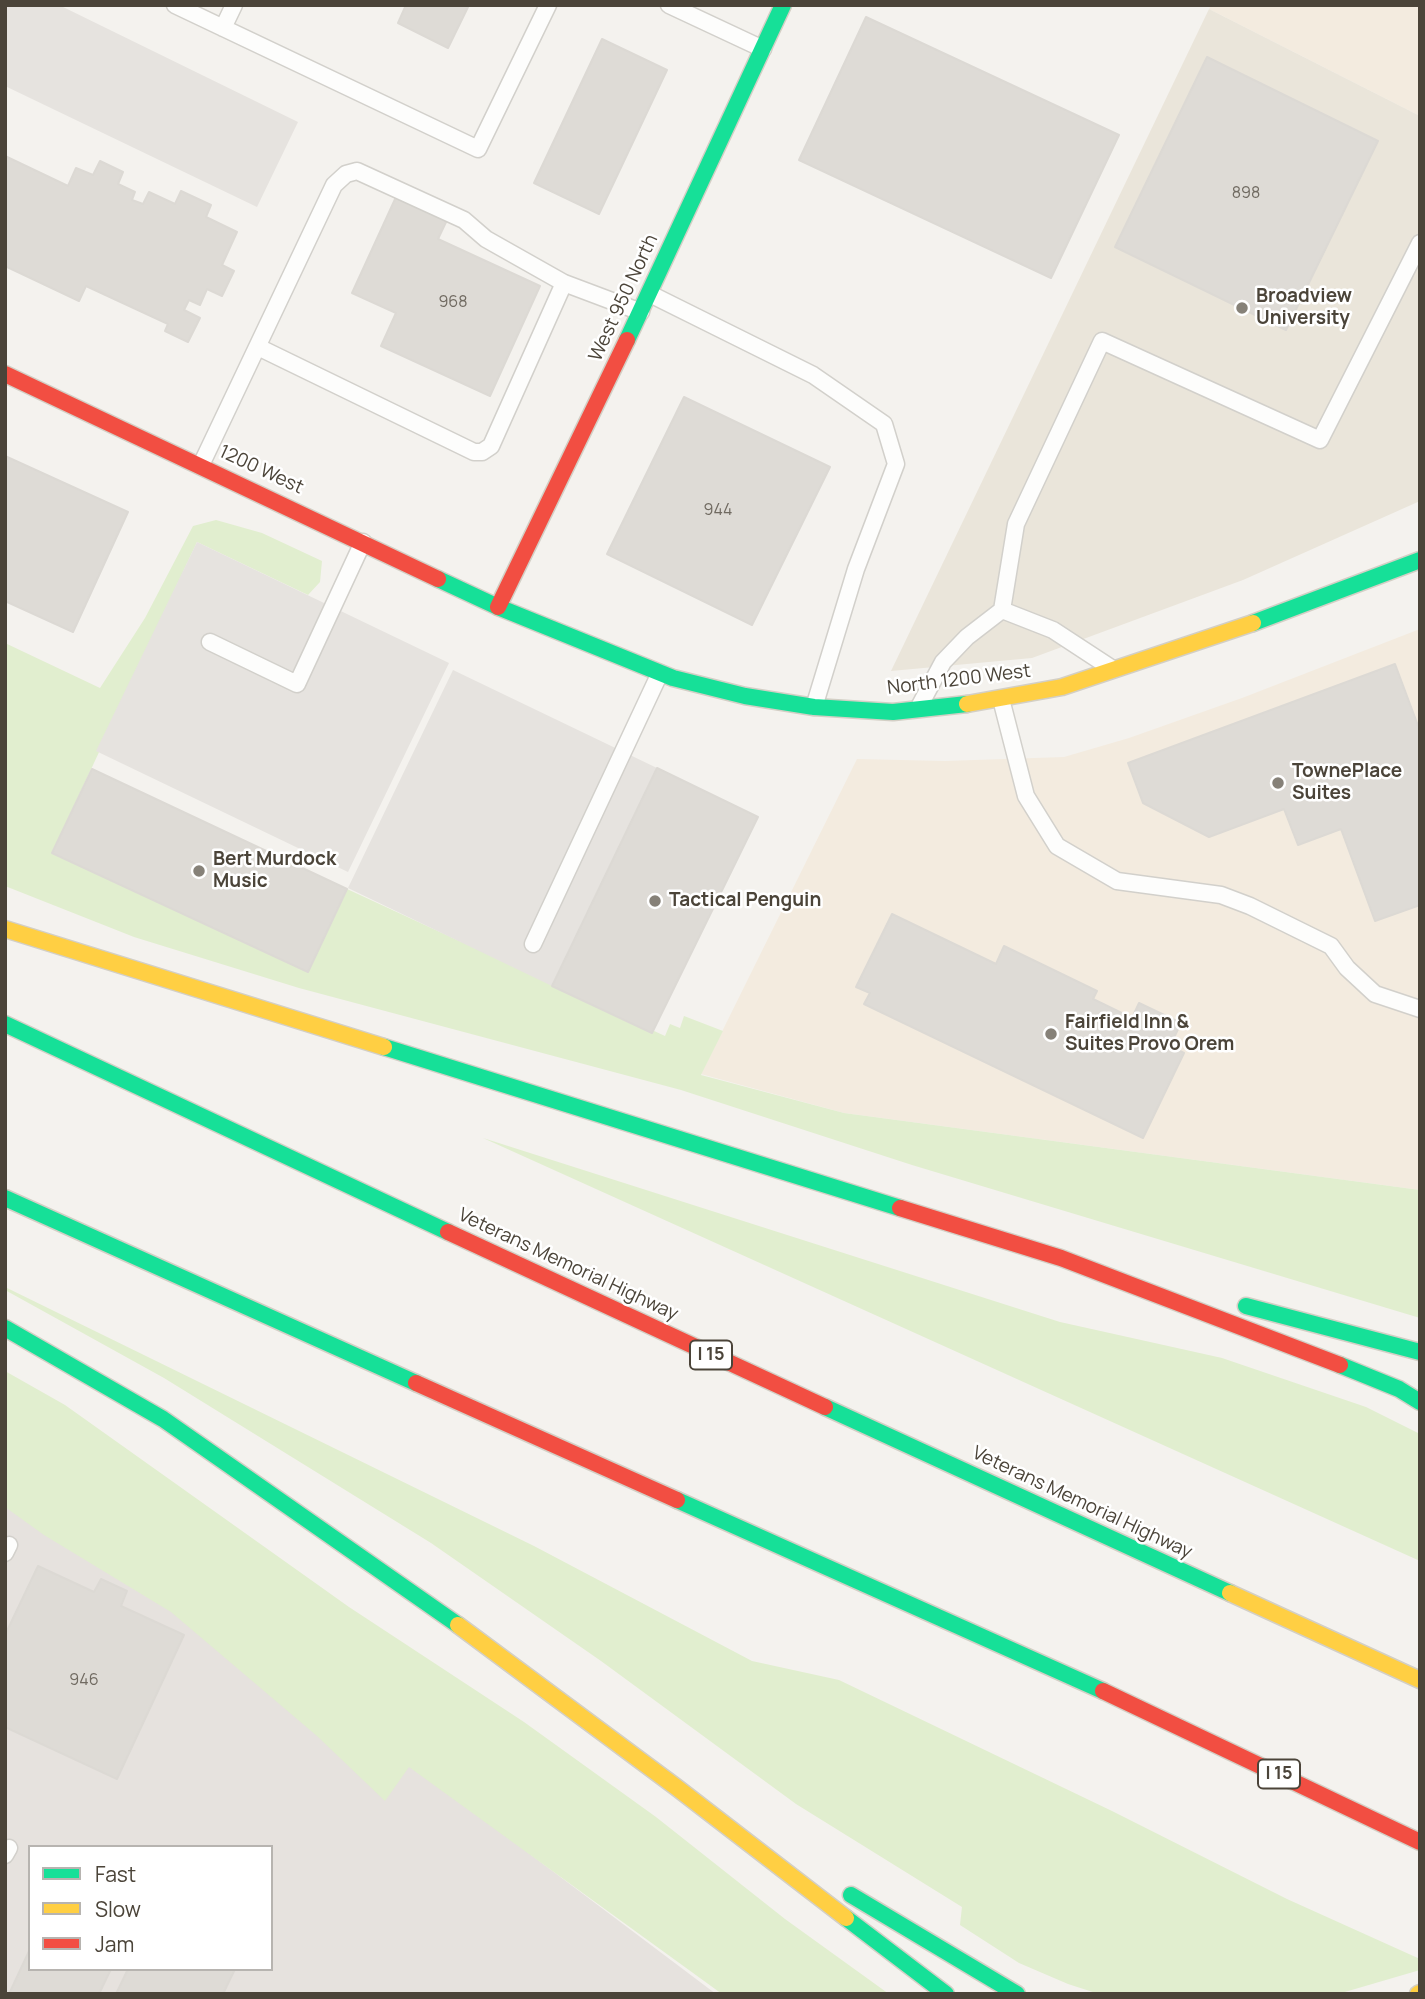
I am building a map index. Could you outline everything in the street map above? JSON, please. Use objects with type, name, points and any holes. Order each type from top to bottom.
[{"type":"main road","name":"West 950 North","points":[[498,607],[650,294],[783,5]]},
{"type":"main road","name":"1200 West","points":[[5,374],[498,607]]},
{"type":"main road","name":"North 1200 West","points":[[498,607],[673,678],[745,696],[814,707],[893,712],[1001,699],[1062,687],[1248,625],[1420,560]]},
{"type":"main road","points":[[5,929],[1061,1258],[1207,1296]]},
{"type":"main road","name":"Veterans Memorial Highway","points":[[5,1024],[661,1332],[1420,1680]]},
{"type":"main road","name":"I 15","points":[[5,1198],[1138,1707],[1420,1842]]},
{"type":"main road","points":[[1061,1258],[1355,1371],[1420,1402]]},
{"type":"main road","points":[[1234,1303],[1420,1352]]},
{"type":"main road","points":[[5,1328],[163,1419],[446,1616],[696,1802],[946,1994]]},
{"type":"main road","points":[[696,1802],[815,1873]]},
{"type":"main road","points":[[839,1887],[1017,1994]]},
{"type":"lane","points":[[175,5],[478,149],[548,5]]},
{"type":"lane","points":[[223,28],[234,5]]},
{"type":"lane","points":[[668,5],[763,49]]},
{"type":"lane","points":[[201,465],[334,185],[346,174],[357,171],[464,220],[486,239],[564,283],[641,312]]},
{"type":"lane","points":[[918,710],[943,662],[967,637],[1002,610],[1016,524],[1102,341],[1320,440],[1420,243]]},
{"type":"lane","points":[[258,347],[474,452],[482,453],[491,446],[564,283]]},
{"type":"lane","points":[[650,294],[813,375],[884,424],[896,464],[856,569],[814,707]]},
{"type":"lane","points":[[210,642],[297,684],[363,542]]},
{"type":"lane","points":[[1002,610],[1053,630],[1113,670]]},
{"type":"lane","points":[[533,944],[660,673]]},
{"type":"lane","points":[[1001,699],[1026,796],[1057,846],[1117,881],[1221,895],[1250,906],[1331,946],[1347,968],[1375,994],[1420,1009]]},
{"type":"shaded area","points":[[8,5],[59,5],[298,122],[257,207],[5,86],[5,11]]},
{"type":"shaded area","points":[[1211,5],[1420,5],[1420,116],[1209,9]]},
{"type":"shaded area","name":"Broadview University","points":[[1209,9],[1420,116],[1420,501],[1243,580],[1032,658],[891,671]]},
{"type":"shaded area","points":[[197,542],[449,663],[348,872],[96,751]]},
{"type":"shaded area","points":[[1420,629],[1420,1190],[844,1113],[701,1074],[857,759],[945,761],[1064,757],[1129,738],[1242,698]]},
{"type":"shaded area","points":[[453,670],[657,768],[552,986],[348,888]]},
{"type":"shaded area","points":[[5,1459],[716,1994],[5,1994]]},
{"type":"green space","points":[[216,520],[262,533],[322,561],[320,582],[308,595],[197,542],[52,853],[308,972],[347,889],[665,1036],[670,1024],[680,1028],[684,1016],[723,1031],[701,1075],[844,1113],[1420,1190],[1420,1318],[912,1165],[681,1090],[299,988],[134,937],[5,886],[5,643],[100,688],[145,618],[193,526]]},
{"type":"green space","points":[[483,1138],[1060,1322],[1222,1358],[1366,1407],[1420,1434],[1420,1561]]},
{"type":"green space","points":[[5,1287],[534,1546],[752,1661],[839,1680],[1112,1811],[1287,1899],[1420,1959],[1420,1970],[1338,1994],[1099,1994],[1019,1963],[960,1925],[962,1907],[796,1804],[601,1661],[431,1543],[164,1378],[5,1290]]},
{"type":"green space","points":[[5,1371],[65,1405],[349,1607],[524,1722],[656,1817],[785,1919],[889,1994],[722,1994],[409,1767],[385,1801],[317,1736],[171,1612],[44,1535],[5,1507]]},
{"type":"building","points":[[406,5],[469,5],[448,48],[398,23]]},
{"type":"building","points":[[866,17],[1119,135],[1051,278],[799,160]]},
{"type":"building","points":[[602,39],[667,70],[599,214],[534,183]]},
{"type":"building","points":[[1207,57],[1378,141],[1286,330],[1115,247]]},
{"type":"building","points":[[5,156],[68,186],[76,168],[93,175],[100,161],[123,172],[118,184],[135,192],[132,200],[143,204],[149,192],[175,204],[181,191],[211,205],[206,217],[237,232],[222,265],[234,271],[222,296],[207,289],[200,305],[189,300],[184,310],[200,318],[188,342],[165,331],[168,324],[86,286],[79,301],[5,266]]},
{"type":"building","points":[[396,197],[447,220],[438,239],[540,286],[490,396],[381,346],[396,313],[352,293]]},
{"type":"building","points":[[684,397],[830,467],[752,625],[607,554]]},
{"type":"building","points":[[5,456],[128,512],[73,632],[5,601]]},
{"type":"building","name":"TownePlace Suites","points":[[1395,664],[1420,731],[1420,905],[1375,921],[1341,829],[1298,845],[1284,809],[1209,837],[1143,803],[1128,763]]},
{"type":"building","name":"Tactical Penguin","points":[[657,768],[758,817],[652,1033],[552,986]]},
{"type":"building","name":"Bert Murdock Music","points":[[92,769],[347,889],[308,972],[52,853]]},
{"type":"building","name":"Fairfield Inn & Suites Provo Orem","points":[[892,914],[996,964],[1004,946],[1097,991],[1093,999],[1132,1018],[1139,1003],[1181,1023],[1170,1046],[1184,1053],[1143,1138],[864,1004],[870,993],[856,987]]},
{"type":"building","points":[[38,1566],[94,1592],[101,1579],[127,1591],[121,1606],[184,1635],[117,1779],[5,1727],[5,1635]]},
{"type":"building","points":[[28,1953],[28,1971],[110,1971],[99,1994],[9,1994]]},
{"type":"building","points":[[127,1971],[234,1971],[223,1994],[116,1994]]},
{"type":"traffic: fast","points":[[627,340],[783,5]]},
{"type":"traffic: fast","points":[[1253,623],[1420,560]]},
{"type":"traffic: fast","points":[[438,579],[498,607],[673,678],[745,696],[814,707],[893,712],[967,704]]},
{"type":"traffic: fast","points":[[5,1024],[448,1232]]},
{"type":"traffic: fast","points":[[384,1047],[900,1208]]},
{"type":"traffic: fast","points":[[5,1198],[416,1383]]},
{"type":"traffic: fast","points":[[1246,1306],[1420,1352]]},
{"type":"traffic: fast","points":[[5,1328],[163,1419],[458,1625]]},
{"type":"traffic: fast","points":[[1340,1365],[1399,1389],[1420,1402]]},
{"type":"traffic: fast","points":[[825,1407],[1230,1593]]},
{"type":"traffic: fast","points":[[677,1500],[1103,1691]]},
{"type":"traffic: fast","points":[[851,1895],[1017,1994]]},
{"type":"traffic: fast","points":[[846,1918],[946,1994]]},
{"type":"traffic: slow","points":[[967,704],[1062,687],[1253,623]]},
{"type":"traffic: slow","points":[[5,929],[384,1047]]},
{"type":"traffic: slow","points":[[1230,1593],[1420,1680]]},
{"type":"traffic: slow","points":[[458,1625],[846,1918]]},
{"type":"traffic: jam","points":[[498,607],[627,340]]},
{"type":"traffic: jam","points":[[5,374],[438,579]]},
{"type":"traffic: jam","points":[[900,1208],[1061,1258],[1340,1365]]},
{"type":"traffic: jam","points":[[448,1232],[825,1407]]},
{"type":"traffic: jam","points":[[416,1383],[677,1500]]},
{"type":"traffic: jam","points":[[1103,1691],[1420,1842]]},
{"type":"place","name":"Broadview University","points":[[1242,308]]},
{"type":"place","name":"TownePlace Suites","points":[[1278,783]]},
{"type":"place","name":"Bert Murdock Music","points":[[199,871]]},
{"type":"place","name":"Tactical Penguin","points":[[655,901]]},
{"type":"place","name":"Fairfield Inn & Suites Provo Orem","points":[[1051,1034]]}]
